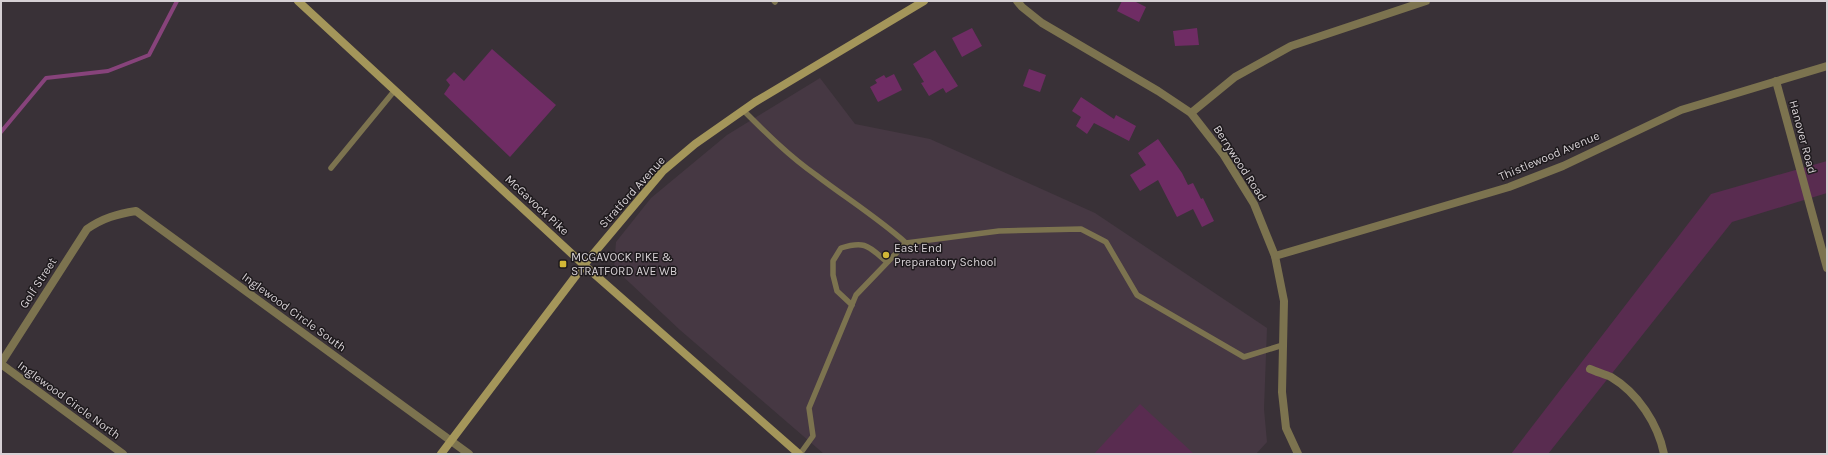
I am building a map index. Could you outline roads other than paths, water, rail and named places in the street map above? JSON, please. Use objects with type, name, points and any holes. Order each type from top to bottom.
[{"type":"street","name":"McGavock Pike","points":[[298,1],[584,265],[799,454]]},
{"type":"street","name":"Stratford Avenue","points":[[441,454],[584,265],[663,171],[695,144],[743,110],[924,1]]},
{"type":"street","name":"Berrywood Road","points":[[1017,1],[1022,8],[1042,24],[1158,91],[1191,113],[1223,154],[1254,204],[1275,256],[1284,301],[1282,392],[1286,428],[1298,454]]},
{"type":"street","points":[[1191,113],[1235,77],[1291,46],[1426,1]]},
{"type":"street","name":"Thistlewood Avenue","points":[[1275,256],[1509,187],[1563,166],[1681,110],[1827,66]]},
{"type":"street","name":"Hanover Road","points":[[1776,81],[1827,268]]},
{"type":"street","name":"Inglewood Circle South","points":[[100,220],[117,214],[136,211],[469,454]]},
{"type":"street","name":"Golf Street","points":[[1,364],[87,229],[100,220]]},
{"type":"street","name":"Inglewood Circle North","points":[[1,364],[123,454]]},
{"type":"street","points":[[1590,369],[1610,377],[1630,392],[1651,419],[1664,454]]},
{"type":"lane","points":[[331,168],[395,90]]},
{"type":"lane","points":[[743,110],[774,141],[815,175],[882,222],[906,243]]},
{"type":"lane","points":[[799,454],[813,436],[809,408],[856,295],[906,243],[1000,231],[1081,229],[1106,242],[1137,295],[1244,357],[1283,345]]},
{"type":"lane","points":[[852,305],[837,291],[833,275],[833,261],[841,248],[855,244],[868,246],[887,262]]},
{"type":"waterway","points":[[1,132],[46,78],[108,71],[149,55],[177,1]]},
{"type":"place","name":"East End Preparatory School","points":[[886,255]]},
{"type":"place","name":"MCGAVOCK PIKE & STRATFORD AVE WB","points":[[563,264]]}]
